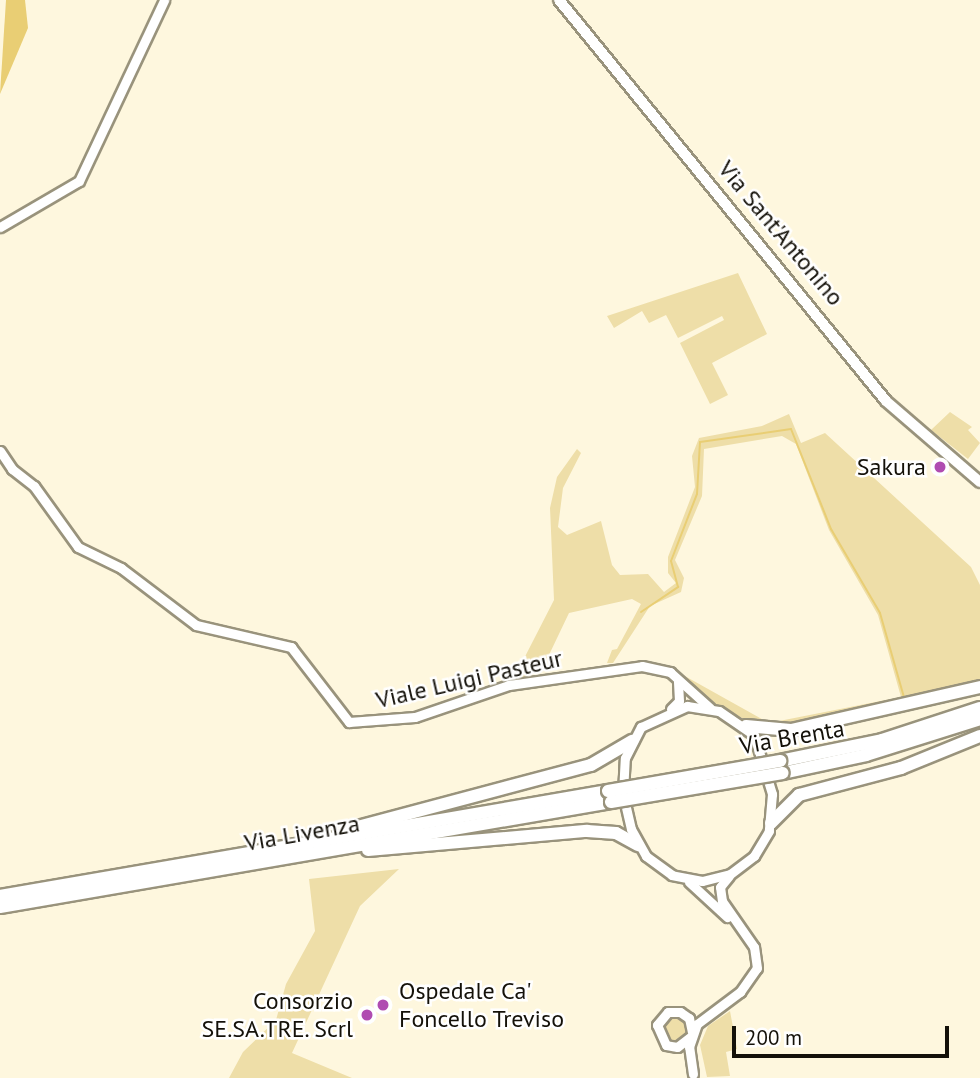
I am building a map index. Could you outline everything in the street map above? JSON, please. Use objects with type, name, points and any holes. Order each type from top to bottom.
[{"type":"highway","points":[[746,726],[791,730],[980,687]]},
{"type":"highway","name":"Via Brenta","points":[[782,767],[882,740],[980,708]]},
{"type":"highway","name":"Via Brenta","points":[[609,797],[900,746],[980,719]]},
{"type":"highway","points":[[771,823],[799,795],[901,768],[980,736]]},
{"type":"highway","points":[[318,847],[375,820],[591,765],[632,741]]},
{"type":"highway","name":"Via Livenza","points":[[0,907],[318,847],[609,797]]},
{"type":"highway","points":[[318,847],[587,831],[615,833],[638,845]]},
{"type":"highway","name":"Via Livenza","points":[[0,896],[169,867],[318,847]]},
{"type":"main road","name":"Via Sant'Antonino","points":[[559,0],[886,401],[980,482]]},
{"type":"street","points":[[0,227],[79,181],[164,0]]},
{"type":"street","name":"Viale Luigi Pasteur","points":[[0,451],[12,469],[34,486],[78,547],[121,568],[204,629],[291,647],[349,722],[415,717],[498,688],[602,669],[656,666],[710,708]]},
{"type":"street","points":[[677,680],[679,701],[668,712],[641,727],[632,741],[622,776],[638,845],[661,869],[688,881],[716,904],[748,947],[752,966],[744,988]]},
{"type":"street","points":[[668,712],[710,708],[746,726],[768,767],[771,823],[754,856],[730,874],[720,887],[722,901],[757,958],[756,972],[744,988],[710,1011],[691,1035],[671,1046]]},
{"type":"street","points":[[688,881],[730,874]]},
{"type":"street","points":[[694,1076],[671,1046],[659,1037],[659,1020],[668,1012],[685,1015],[710,1011]]},
{"type":"street","points":[[685,1015],[691,1035],[694,1076]]},
{"type":"shaded area","points":[[6,0],[25,0],[28,28],[0,94]]},
{"type":"shaded area","points":[[738,273],[767,334],[712,363],[728,395],[710,404],[680,343],[724,320],[722,316],[678,338],[666,315],[649,323],[642,311],[614,328],[607,316]]},
{"type":"shaded area","points":[[950,412],[972,427],[968,430],[980,443],[968,459],[931,430]]},
{"type":"shaded area","points":[[789,414],[801,443],[825,433],[971,567],[980,585],[980,680],[780,729],[753,723],[697,697],[683,675],[769,723],[901,697],[878,615],[829,530],[796,444],[782,436],[704,449],[702,496],[675,560],[684,578],[681,592],[650,606],[613,663],[607,663],[612,650],[617,649],[641,604],[632,599],[569,613],[548,657],[528,677],[513,680],[554,600],[550,508],[557,477],[577,449],[581,453],[563,488],[558,527],[567,535],[601,521],[612,565],[620,575],[648,574],[664,592],[676,583],[668,573],[668,557],[695,487],[692,456],[699,438],[762,426]]},
{"type":"shaded area","points":[[399,869],[360,906],[292,1053],[352,1078],[229,1078],[243,1052],[276,1020],[286,984],[315,931],[309,879]]},
{"type":"shaded area","points":[[730,1011],[737,1049],[726,1052],[730,1076],[707,1077],[700,1045],[708,1026]]},
{"type":"shaded area","points":[[675,1016],[684,1020],[688,1029],[684,1038],[675,1042],[666,1038],[662,1029],[666,1020]]},
{"type":"waterway","points":[[641,612],[678,587],[671,561],[697,494],[700,442],[791,429],[831,529],[880,613],[904,697]]},
{"type":"place","name":"Sakura","points":[[940,467]]},
{"type":"place","name":"Ospedale Ca' Foncello Treviso","points":[[383,1005]]},
{"type":"place","name":"Consorzio SE.SA.TRE. Scrl","points":[[367,1015]]}]
